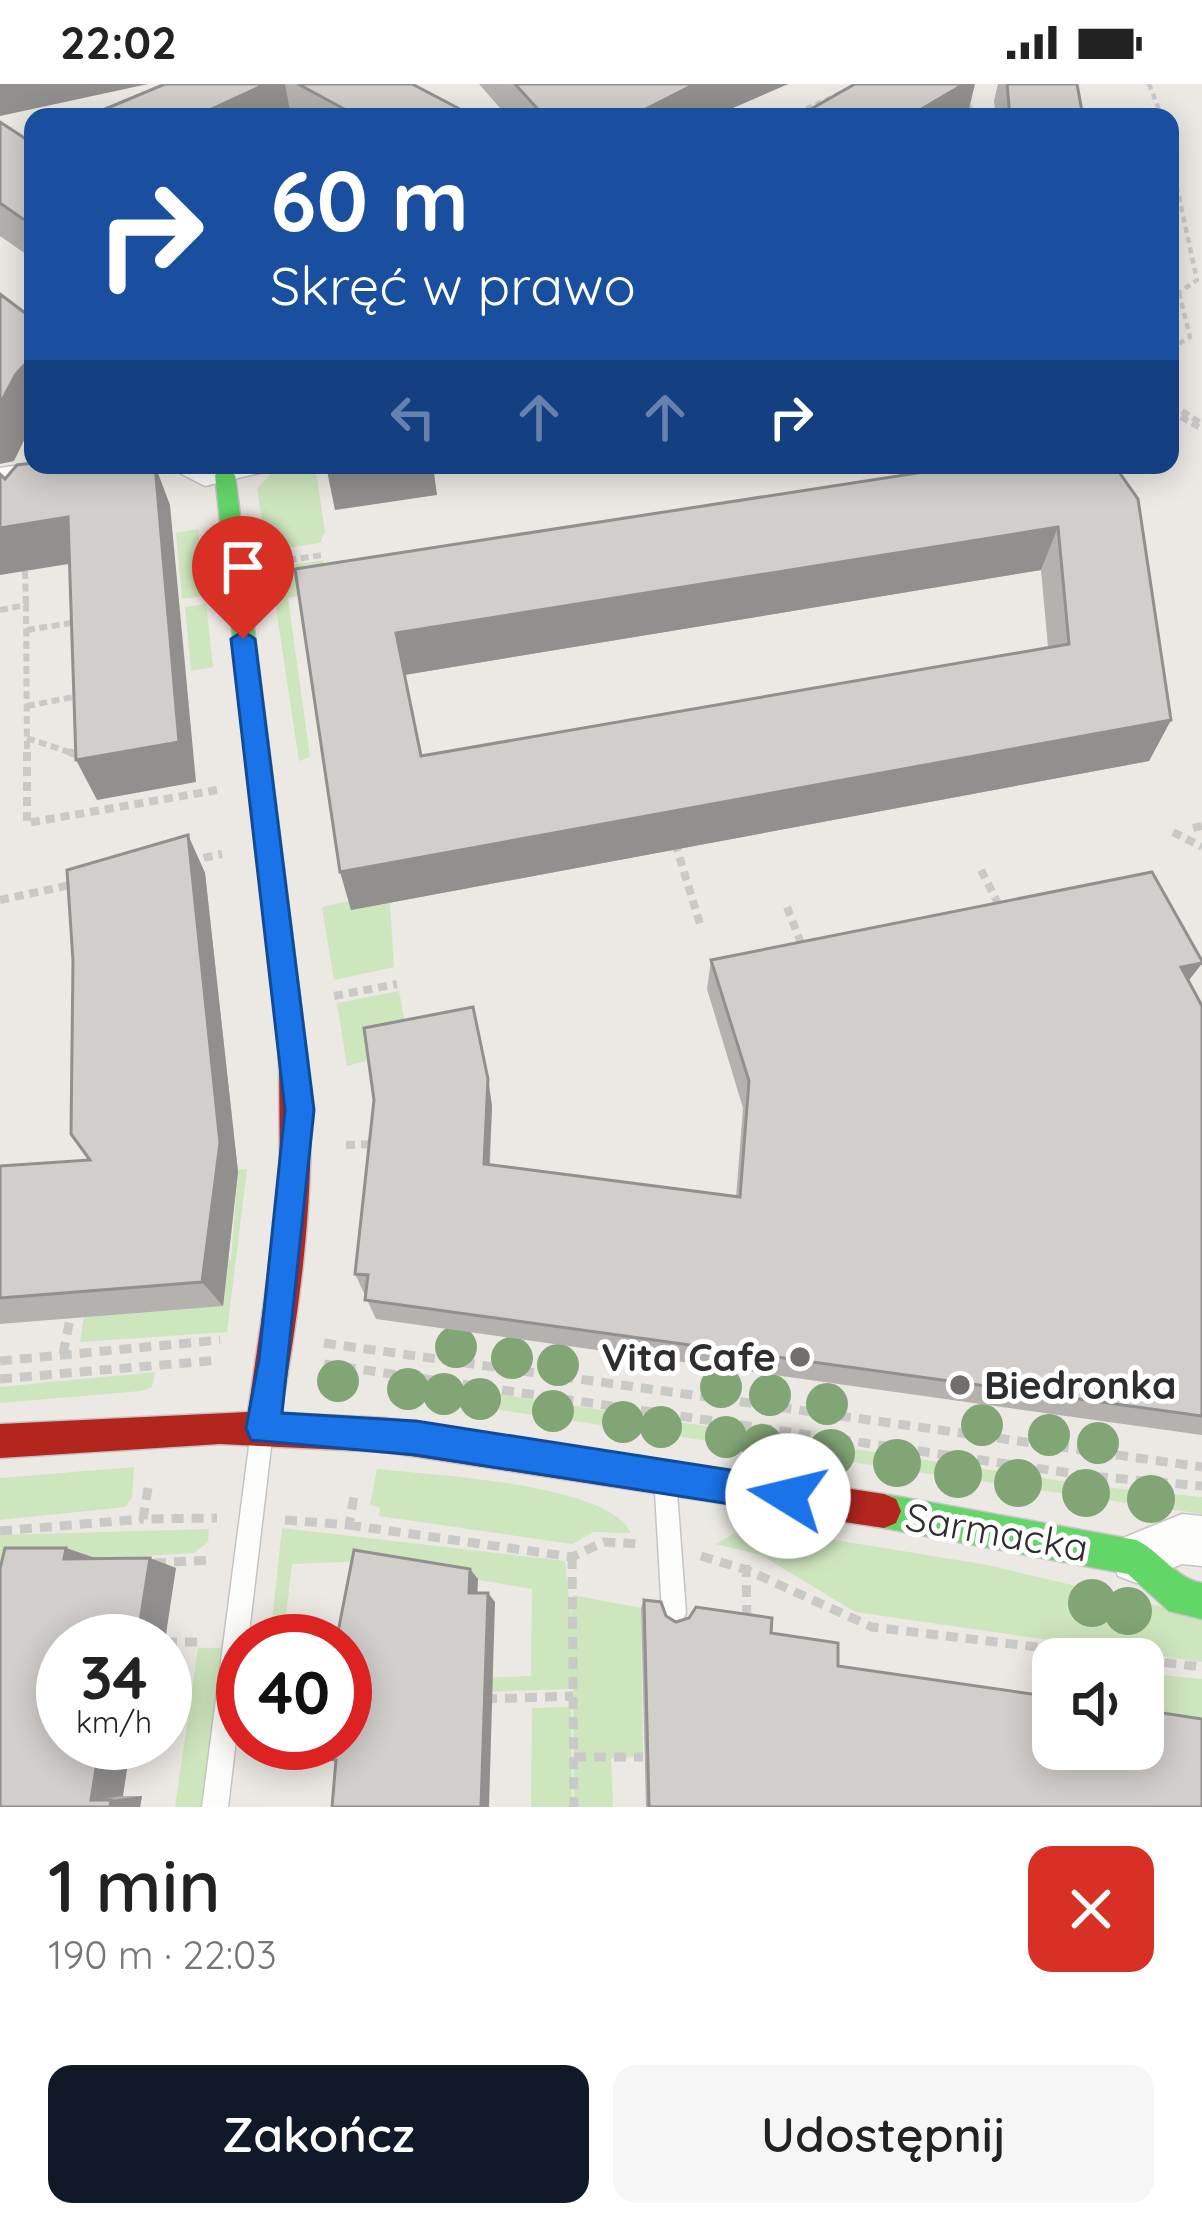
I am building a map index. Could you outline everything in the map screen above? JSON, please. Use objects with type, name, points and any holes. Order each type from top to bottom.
[{"type":"street","points":[[238,474],[300,1110],[276,1342],[262,1428]]},
{"type":"street","name":"Sarmacka","points":[[0,1441],[114,1429],[262,1428],[392,1435],[1001,1530],[1136,1558],[1182,1598],[1202,1601]]},
{"type":"street","name":"Sarmacka","points":[[1136,1558],[1182,1539],[1202,1541]]},
{"type":"lane","points":[[215,1807],[262,1428]]},
{"type":"lane","points":[[665,1478],[674,1612]]},
{"type":"path","points":[[809,108],[845,92],[832,84]]},
{"type":"path","points":[[1179,197],[1197,280],[1179,292],[1190,337],[1179,347]]},
{"type":"path","points":[[1179,235],[1187,235]]},
{"type":"path","points":[[1182,412],[1202,426]]},
{"type":"path","points":[[263,564],[322,555]]},
{"type":"path","points":[[26,571],[27,823],[214,790]]},
{"type":"path","points":[[0,610],[26,605]]},
{"type":"path","points":[[26,630],[87,620]]},
{"type":"path","points":[[27,706],[90,694]]},
{"type":"path","points":[[26,738],[96,761]]},
{"type":"path","points":[[1173,832],[1202,847]]},
{"type":"path","points":[[675,842],[700,924]]},
{"type":"path","points":[[174,864],[220,854]]},
{"type":"path","points":[[981,870],[1007,922]]},
{"type":"path","points":[[0,900],[87,882]]},
{"type":"path","points":[[787,908],[808,962]]},
{"type":"path","points":[[326,998],[397,984]]},
{"type":"path","points":[[333,1146],[391,1144]]},
{"type":"path","points":[[63,1354],[71,1309],[94,1307]]},
{"type":"path","points":[[0,1361],[174,1341],[384,1347],[1065,1451],[1202,1466]]},
{"type":"path","points":[[0,1531],[143,1519]]},
{"type":"path","points":[[349,1525],[572,1557],[604,1542],[670,1550],[746,1565],[819,1610],[872,1628],[1202,1667]]},
{"type":"path","points":[[572,1557],[574,1807]]},
{"type":"path","points":[[137,1563],[220,1560],[247,1568]]},
{"type":"path","points":[[746,1565],[747,1622]]},
{"type":"path","points":[[476,1699],[573,1696]]},
{"type":"path","points":[[574,1757],[644,1757]]},
{"type":"green space","points":[[271,474],[316,474],[325,532],[320,543],[267,551],[257,489]]},
{"type":"green space","points":[[198,529],[205,596],[182,599],[176,533]]},
{"type":"green space","points":[[323,560],[328,590],[288,598],[310,757],[299,761],[270,568]]},
{"type":"green space","points":[[206,604],[213,667],[191,671],[185,607]]},
{"type":"green space","points":[[350,901],[390,902],[394,967],[334,980],[322,907]]},
{"type":"green space","points":[[399,991],[410,1049],[347,1066],[337,1003]]},
{"type":"green space","points":[[247,1169],[227,1332],[80,1342],[84,1316],[231,1259],[238,1170]]},
{"type":"green space","points":[[155,1372],[152,1387],[141,1391],[0,1403],[0,1387]]},
{"type":"green space","points":[[402,1379],[1094,1486],[1202,1497],[1202,1514],[391,1394]]},
{"type":"green space","points":[[134,1467],[132,1498],[125,1507],[0,1520],[0,1478]]},
{"type":"green space","points":[[377,1469],[555,1492],[616,1516],[631,1533],[594,1532],[572,1544],[379,1516],[380,1507],[370,1505]]},
{"type":"green space","points":[[749,1526],[988,1565],[1202,1616],[1202,1662],[1164,1657],[1164,1638],[1035,1638],[855,1612],[761,1555],[715,1544]]},
{"type":"green space","points":[[282,1528],[565,1561],[571,1616],[573,1595],[641,1608],[643,1757],[611,1758],[613,1807],[574,1807],[573,1689],[476,1692],[476,1678],[531,1676],[532,1589],[368,1561],[292,1564],[286,1614],[273,1614]]},
{"type":"green space","points":[[209,1529],[208,1542],[194,1553],[97,1559],[0,1580],[0,1535]]},
{"type":"green space","points":[[198,1648],[216,1648],[216,1709],[203,1807],[175,1807],[180,1770],[192,1770],[192,1689]]},
{"type":"green space","points":[[1164,1675],[1202,1679],[1202,1725],[1164,1720]]},
{"type":"green space","points":[[571,1707],[572,1807],[531,1807],[532,1708]]},
{"type":"building","points":[[165,84],[266,84],[214,108],[108,108]]},
{"type":"building","points":[[298,84],[412,84],[458,108],[342,108]]},
{"type":"building","points":[[515,84],[695,84],[648,108],[537,108]]},
{"type":"building","points":[[855,84],[964,84],[923,108],[813,108]]},
{"type":"building","points":[[1007,84],[1077,84],[1081,108],[1009,108]]},
{"type":"building","points":[[0,122],[24,138],[24,220],[0,203]]},
{"type":"building","points":[[0,294],[24,312],[24,366],[0,404]]},
{"type":"building","points":[[24,464],[24,474],[156,474],[179,742],[76,760],[68,517],[0,528],[0,474],[5,479],[17,465]]},
{"type":"building","points":[[911,474],[1120,474],[1138,499],[1171,720],[340,872],[295,569]],"holes":[[[1058,527],[1069,644],[421,756],[396,633]]]},
{"type":"building","points":[[188,835],[220,1143],[202,1282],[0,1298],[0,1166],[90,1160],[71,1134],[73,961],[67,870]]},
{"type":"building","points":[[1152,872],[1202,961],[1181,967],[1202,1006],[1202,1416],[365,1300],[368,1275],[355,1274],[374,1100],[364,1028],[473,1007],[488,1079],[484,1164],[740,1197],[749,1081],[711,960]]},
{"type":"building","points":[[5,1548],[66,1548],[64,1559],[150,1558],[141,1614],[36,1614],[36,1770],[96,1770],[91,1800],[111,1800],[110,1807],[0,1807],[0,1569]]},
{"type":"building","points":[[354,1550],[470,1569],[469,1593],[488,1593],[481,1807],[332,1807],[335,1770],[372,1770],[372,1614],[342,1614]]},
{"type":"building","points":[[644,1600],[661,1602],[666,1616],[676,1622],[689,1618],[696,1607],[772,1618],[771,1633],[838,1643],[838,1666],[1032,1694],[1032,1770],[1164,1770],[1164,1713],[1202,1719],[1202,1807],[649,1807]]},
{"type":"traffic: fast","points":[[225,475],[293,1054]]},
{"type":"traffic: fast","points":[[884,1511],[1136,1558],[1182,1598],[1202,1601]]},
{"type":"traffic: jam","points":[[262,1428],[285,1290],[295,1192],[293,1054]]},
{"type":"traffic: jam","points":[[0,1441],[220,1427],[385,1435],[884,1511]]},
{"type":"place","name":"Vita Cafe","points":[[800,1357]]},
{"type":"place","name":"Biedronka","points":[[960,1385]]},
{"type":"route","points":[[243,639],[300,1110],[275,1359],[262,1428],[416,1438],[788,1496]]}]
